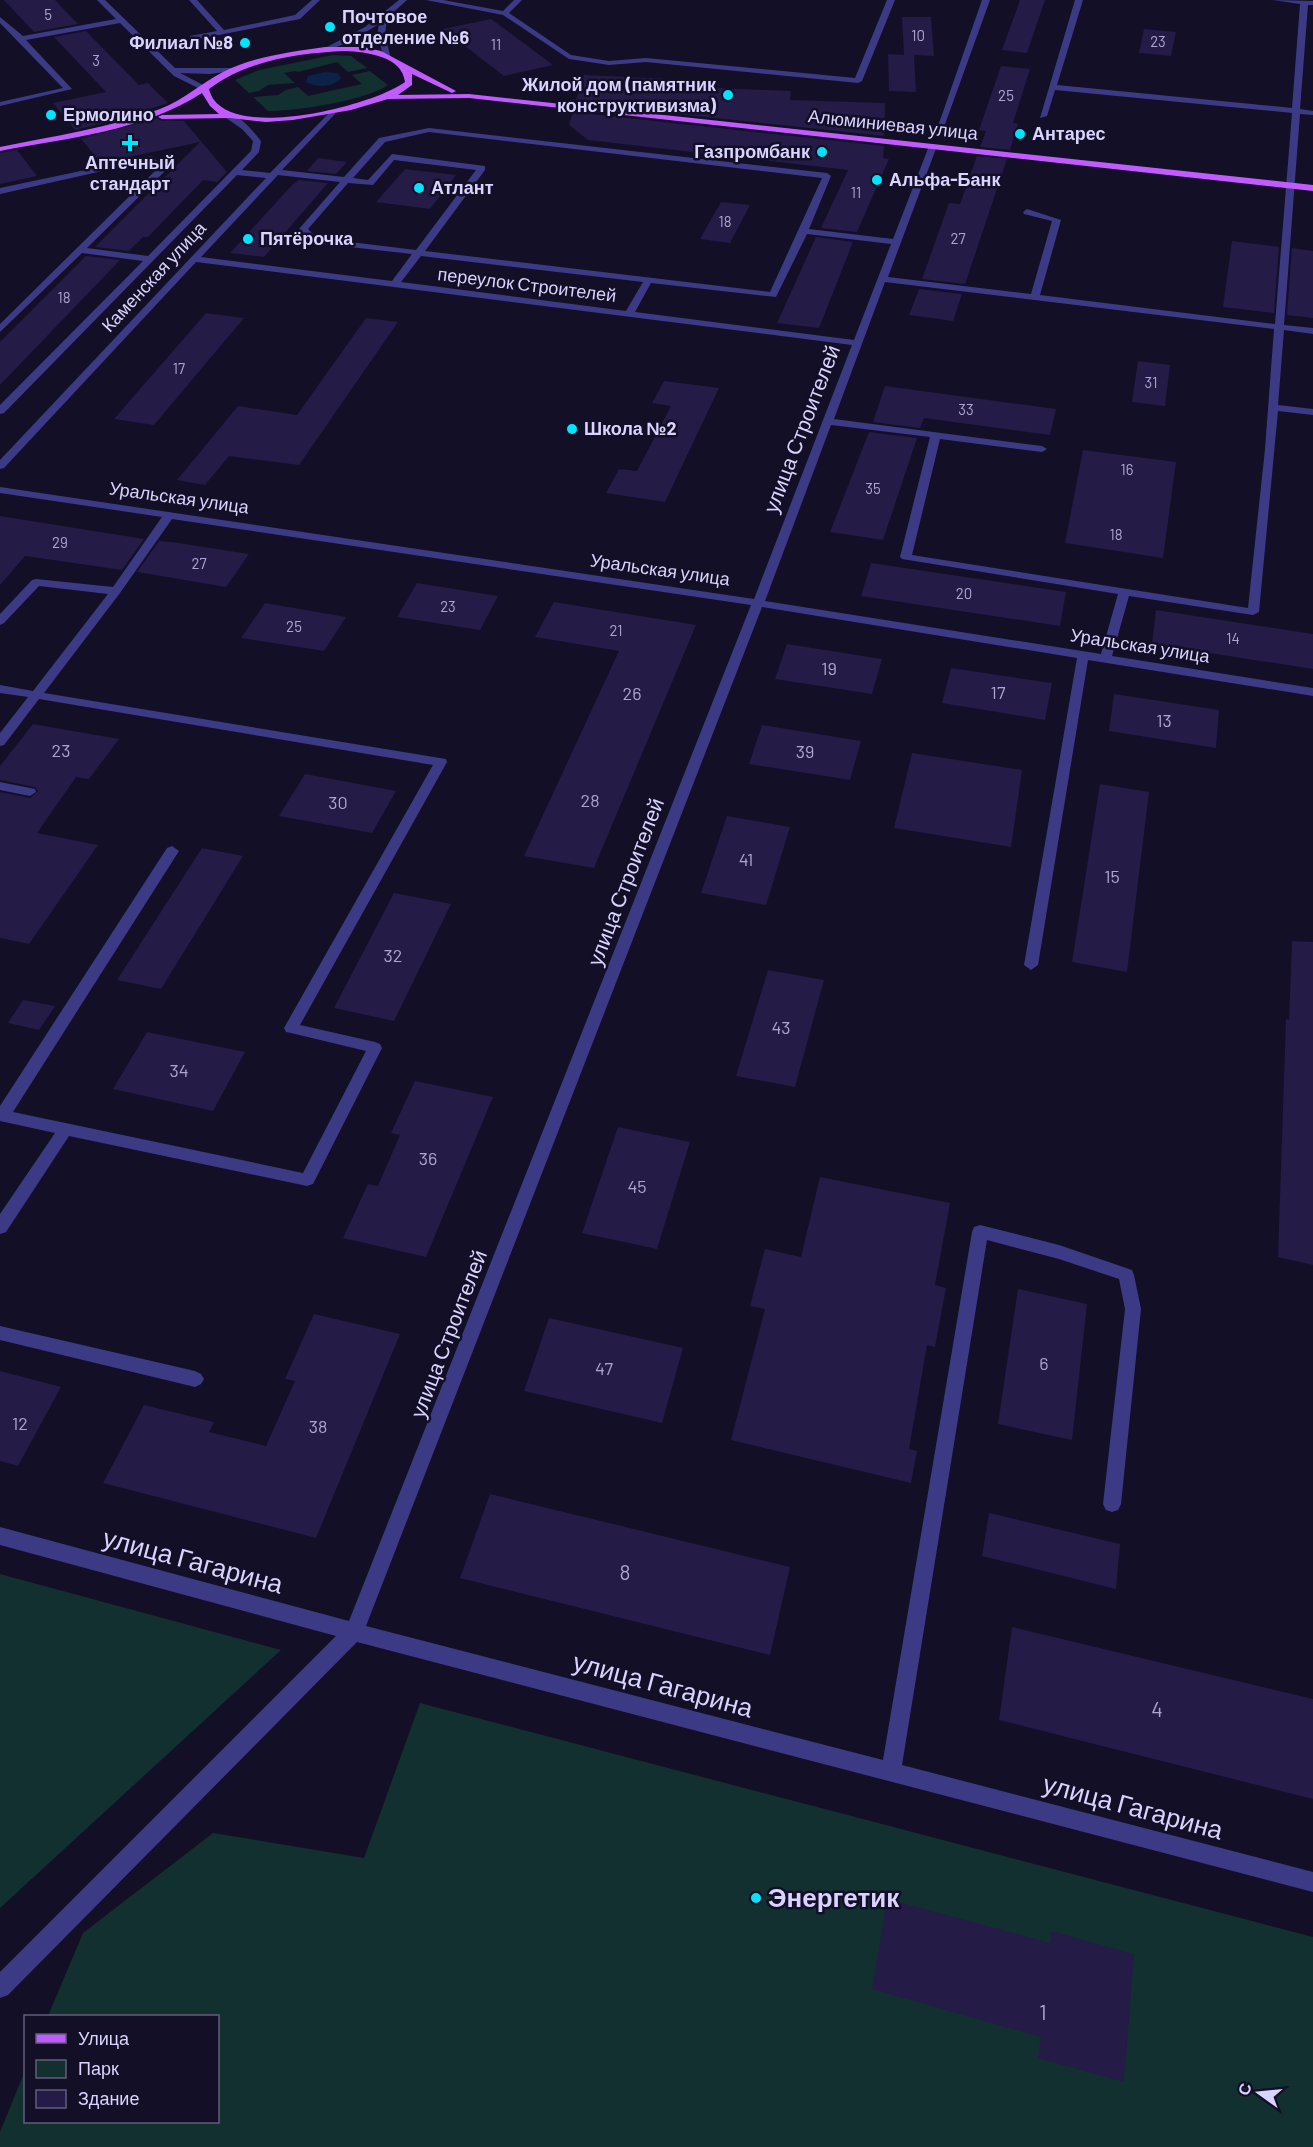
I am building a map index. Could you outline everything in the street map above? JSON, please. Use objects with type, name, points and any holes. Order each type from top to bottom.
[{"type":"main road","points":[[0,149],[123,122],[178,105],[235,70],[327,49],[366,50],[388,57],[434,84],[470,96]]},
{"type":"main road","points":[[390,97],[409,83],[408,74],[402,67]]},
{"type":"main road","points":[[205,88],[210,100],[229,116]]},
{"type":"main road","points":[[123,122],[174,116],[293,118],[332,112],[390,97],[470,96]]},
{"type":"main road","name":"Алюминиевая улица","points":[[470,96],[1313,188]]},
{"type":"street","points":[[101,0],[168,68],[205,88]]},
{"type":"street","points":[[193,0],[222,32]]},
{"type":"street","points":[[193,38],[297,16],[316,0]]},
{"type":"street","points":[[327,49],[356,36],[384,19],[403,0]]},
{"type":"street","points":[[430,0],[505,13],[569,57],[609,63],[646,60],[858,81],[891,0]]},
{"type":"street","points":[[505,13],[518,0]]},
{"type":"street","points":[[940,127],[986,0]]},
{"type":"street","points":[[1043,116],[1079,0]]},
{"type":"street","points":[[936,435],[906,557],[1253,612],[1274,407],[1296,111],[1308,3],[1277,0]]},
{"type":"street","points":[[0,19],[68,89],[0,104]]},
{"type":"street","points":[[384,19],[381,36],[388,57]]},
{"type":"street","points":[[21,39],[122,20]]},
{"type":"street","points":[[168,68],[195,72],[235,70]]},
{"type":"street","points":[[1052,87],[1313,113]]},
{"type":"street","name":"Каменская улица","points":[[0,466],[332,112]]},
{"type":"street","name":"Каменская улица","points":[[0,411],[255,152],[257,141],[229,116]]},
{"type":"street","points":[[429,130],[827,176],[773,295],[314,240],[303,230],[345,180],[382,140],[429,130]]},
{"type":"street","name":"улица Строителей","points":[[354,1632],[758,603],[933,146]]},
{"type":"street","points":[[236,172],[370,183],[392,157],[482,168],[394,285]]},
{"type":"street","points":[[0,191],[149,158],[161,170],[0,329]]},
{"type":"street","points":[[1027,212],[1057,220],[1035,297]]},
{"type":"street","points":[[804,231],[896,242]]},
{"type":"street","points":[[81,249],[150,259]]},
{"type":"street","name":"переулок Строителей","points":[[193,259],[857,343]]},
{"type":"street","points":[[882,279],[1313,331]]},
{"type":"street","points":[[629,314],[648,281]]},
{"type":"street","points":[[1274,407],[1313,412]]},
{"type":"street","points":[[828,421],[1042,449]]},
{"type":"street","name":"Уральская улица","points":[[0,490],[758,603],[1313,692]]},
{"type":"street","points":[[0,742],[116,591],[169,515]]},
{"type":"street","points":[[0,621],[36,582],[116,591]]},
{"type":"street","points":[[1106,658],[1124,592]]},
{"type":"street","points":[[1031,965],[1083,655]]},
{"type":"street","points":[[0,689],[441,762],[291,1028],[375,1048],[307,1180],[1,1115],[172,851]]},
{"type":"street","points":[[0,786],[30,792]]},
{"type":"street","points":[[0,1227],[66,1128]]},
{"type":"street","points":[[891,1772],[980,1232],[1059,1252],[1126,1275],[1133,1309],[1112,1504]]},
{"type":"street","points":[[0,1333],[195,1379]]},
{"type":"street","name":"улица Гагарина","points":[[0,1536],[354,1632],[1313,1882]]},
{"type":"street","points":[[0,1987],[354,1632]]},
{"type":"green space","points":[[333,55],[351,56],[367,68],[348,72],[337,62],[298,72],[284,73],[295,83],[268,85],[259,91],[249,93],[235,80],[259,70]]},
{"type":"green space","points":[[370,71],[388,85],[377,91],[347,100],[312,107],[268,111],[253,97],[278,95],[298,87],[308,96],[362,84],[352,75]]},
{"type":"green space","points":[[0,1574],[281,1650],[0,1908]]},
{"type":"green space","name":"Энергетик","points":[[420,1703],[1313,1937],[1313,2147],[0,2147],[0,2132],[24,2073],[24,2123],[219,2123],[219,2015],[48,2015],[83,1933],[213,1833],[364,1858]]},
{"type":"water","points":[[325,72],[337,73],[341,78],[333,84],[324,86],[306,82],[308,76]]},
{"type":"building","points":[[4,0],[55,0],[78,24],[34,32]]},
{"type":"building","points":[[1020,0],[1045,0],[1027,53],[1002,50]]},
{"type":"building","points":[[902,17],[931,17],[934,56],[914,55],[916,92],[889,91],[888,54],[904,55]]},
{"type":"building","points":[[491,19],[553,65],[504,76],[443,29]]},
{"type":"building","points":[[1144,29],[1176,32],[1171,56],[1139,53]]},
{"type":"building","points":[[86,31],[139,85],[148,83],[168,103],[120,119],[75,130],[53,103],[106,92],[54,37]]},
{"type":"building","points":[[1001,66],[1030,69],[1013,123],[1018,124],[1010,150],[980,147],[986,131],[979,130]]},
{"type":"building","points":[[584,75],[670,79],[668,86],[791,91],[790,100],[885,103],[884,136],[575,103]]},
{"type":"building","points":[[573,112],[884,146],[883,158],[889,159],[857,232],[821,228],[848,170],[588,140],[569,125]]},
{"type":"building","points":[[156,118],[162,121],[184,121],[227,172],[217,182],[203,180],[148,237],[143,237],[129,251],[95,247],[200,142],[101,163],[81,139]]},
{"type":"building","points":[[17,150],[37,176],[0,184],[0,153]]},
{"type":"building","points":[[977,156],[1007,159],[965,284],[922,279],[949,203],[960,204]]},
{"type":"building","points":[[318,158],[347,162],[336,174],[307,171]]},
{"type":"building","name":"Атлант","points":[[405,169],[456,175],[430,209],[376,202]]},
{"type":"building","points":[[299,180],[328,183],[264,257],[230,253],[293,184]]},
{"type":"building","points":[[721,202],[750,205],[730,243],[700,239]]},
{"type":"building","points":[[816,237],[853,242],[819,328],[777,323]]},
{"type":"building","points":[[1232,241],[1279,247],[1274,313],[1223,307]]},
{"type":"building","points":[[1292,248],[1313,251],[1313,318],[1287,315]]},
{"type":"building","points":[[86,256],[120,260],[0,385],[0,342]]},
{"type":"building","points":[[919,289],[962,294],[953,321],[909,315]]},
{"type":"building","points":[[206,313],[244,318],[154,425],[114,419]]},
{"type":"building","points":[[366,318],[398,322],[299,465],[229,456],[205,485],[177,480],[238,406],[297,415]]},
{"type":"building","points":[[1138,361],[1170,365],[1165,406],[1132,402]]},
{"type":"building","points":[[664,381],[719,388],[665,502],[606,493],[619,469],[637,471],[671,406],[652,403]]},
{"type":"building","points":[[885,386],[1056,409],[1050,435],[924,418],[920,428],[873,422]]},
{"type":"building","points":[[869,432],[917,438],[883,540],[830,532]]},
{"type":"building","points":[[1083,450],[1176,462],[1163,558],[1065,543]]},
{"type":"building","points":[[0,516],[144,539],[122,570],[25,556],[0,585]]},
{"type":"building","points":[[159,541],[249,554],[226,587],[137,572]]},
{"type":"building","points":[[871,563],[1066,592],[1060,626],[861,596]]},
{"type":"building","points":[[417,583],[498,596],[480,630],[397,617]]},
{"type":"building","points":[[554,602],[696,625],[594,868],[524,856],[619,651],[535,637]]},
{"type":"building","points":[[265,603],[346,617],[324,651],[241,638]]},
{"type":"building","points":[[1156,610],[1313,634],[1313,669],[1152,644]]},
{"type":"building","points":[[787,644],[882,659],[872,694],[775,679]]},
{"type":"building","points":[[951,668],[1052,683],[1045,720],[942,703]]},
{"type":"building","points":[[1114,694],[1219,710],[1216,748],[1109,731]]},
{"type":"building","points":[[33,724],[119,739],[89,779],[76,777],[37,833],[98,845],[29,944],[0,938],[0,792],[30,798],[38,791],[35,787],[0,780],[0,766]]},
{"type":"building","points":[[762,725],[861,741],[850,780],[749,764]]},
{"type":"building","points":[[912,753],[1022,770],[1011,847],[894,828]]},
{"type":"building","points":[[305,774],[396,791],[372,833],[279,816]]},
{"type":"building","points":[[1100,784],[1149,792],[1127,972],[1072,962]]},
{"type":"building","points":[[727,816],[790,827],[766,905],[701,893]]},
{"type":"building","points":[[202,848],[243,856],[161,989],[117,980]]},
{"type":"building","points":[[394,893],[451,904],[394,1021],[334,1008]]},
{"type":"building","points":[[1292,941],[1313,942],[1313,1265],[1278,1257],[1286,1019],[1289,1020]]},
{"type":"building","points":[[768,970],[824,980],[795,1087],[736,1076]]},
{"type":"building","points":[[23,1000],[55,1006],[39,1030],[8,1023]]},
{"type":"building","points":[[147,1032],[245,1052],[213,1111],[113,1089]]},
{"type":"building","points":[[415,1081],[493,1097],[426,1257],[343,1238],[368,1184],[378,1186],[400,1135],[391,1133]]},
{"type":"building","points":[[618,1127],[690,1142],[657,1249],[582,1233]]},
{"type":"building","points":[[820,1177],[950,1203],[935,1285],[946,1288],[935,1347],[927,1345],[909,1449],[917,1451],[911,1483],[731,1440],[765,1309],[750,1306],[765,1249],[801,1257]]},
{"type":"building","points":[[1018,1289],[1087,1304],[1072,1440],[998,1424]]},
{"type":"building","points":[[314,1314],[400,1334],[316,1538],[103,1483],[144,1405],[214,1422],[209,1432],[266,1446],[295,1381],[285,1379]]},
{"type":"building","points":[[549,1318],[683,1348],[662,1423],[524,1391]]},
{"type":"building","points":[[0,1371],[61,1387],[18,1466],[0,1461]]},
{"type":"building","points":[[490,1494],[790,1567],[770,1655],[460,1578]]},
{"type":"building","points":[[989,1513],[1120,1544],[1116,1589],[982,1556]]},
{"type":"building","points":[[1012,1627],[1313,1699],[1313,1799],[999,1720]]},
{"type":"building","points":[[887,1899],[1050,1943],[1051,1931],[1134,1954],[1124,2082],[1038,2058],[1041,2037],[872,1989]]},
{"type":"place","name":"Почтовое отделение №6","points":[[330,27]]},
{"type":"place","name":"Филиал №8","points":[[245,43]]},
{"type":"place","name":"Жилой дом (памятник конструктивизма)","points":[[728,95]]},
{"type":"place","name":"Ермолино","points":[[51,115]]},
{"type":"place","name":"Антарес","points":[[1020,134]]},
{"type":"place","name":"Аптечный стандарт","points":[[130,143]]},
{"type":"place","name":"Газпромбанк","points":[[822,152]]},
{"type":"place","name":"Альфа-Банк","points":[[877,180]]},
{"type":"place","name":"Атлант","points":[[419,188]]},
{"type":"place","name":"Пятёрочка","points":[[248,239]]},
{"type":"place","name":"Школа №2","points":[[572,429]]},
{"type":"place","name":"Энергетик","points":[[756,1898]]}]
